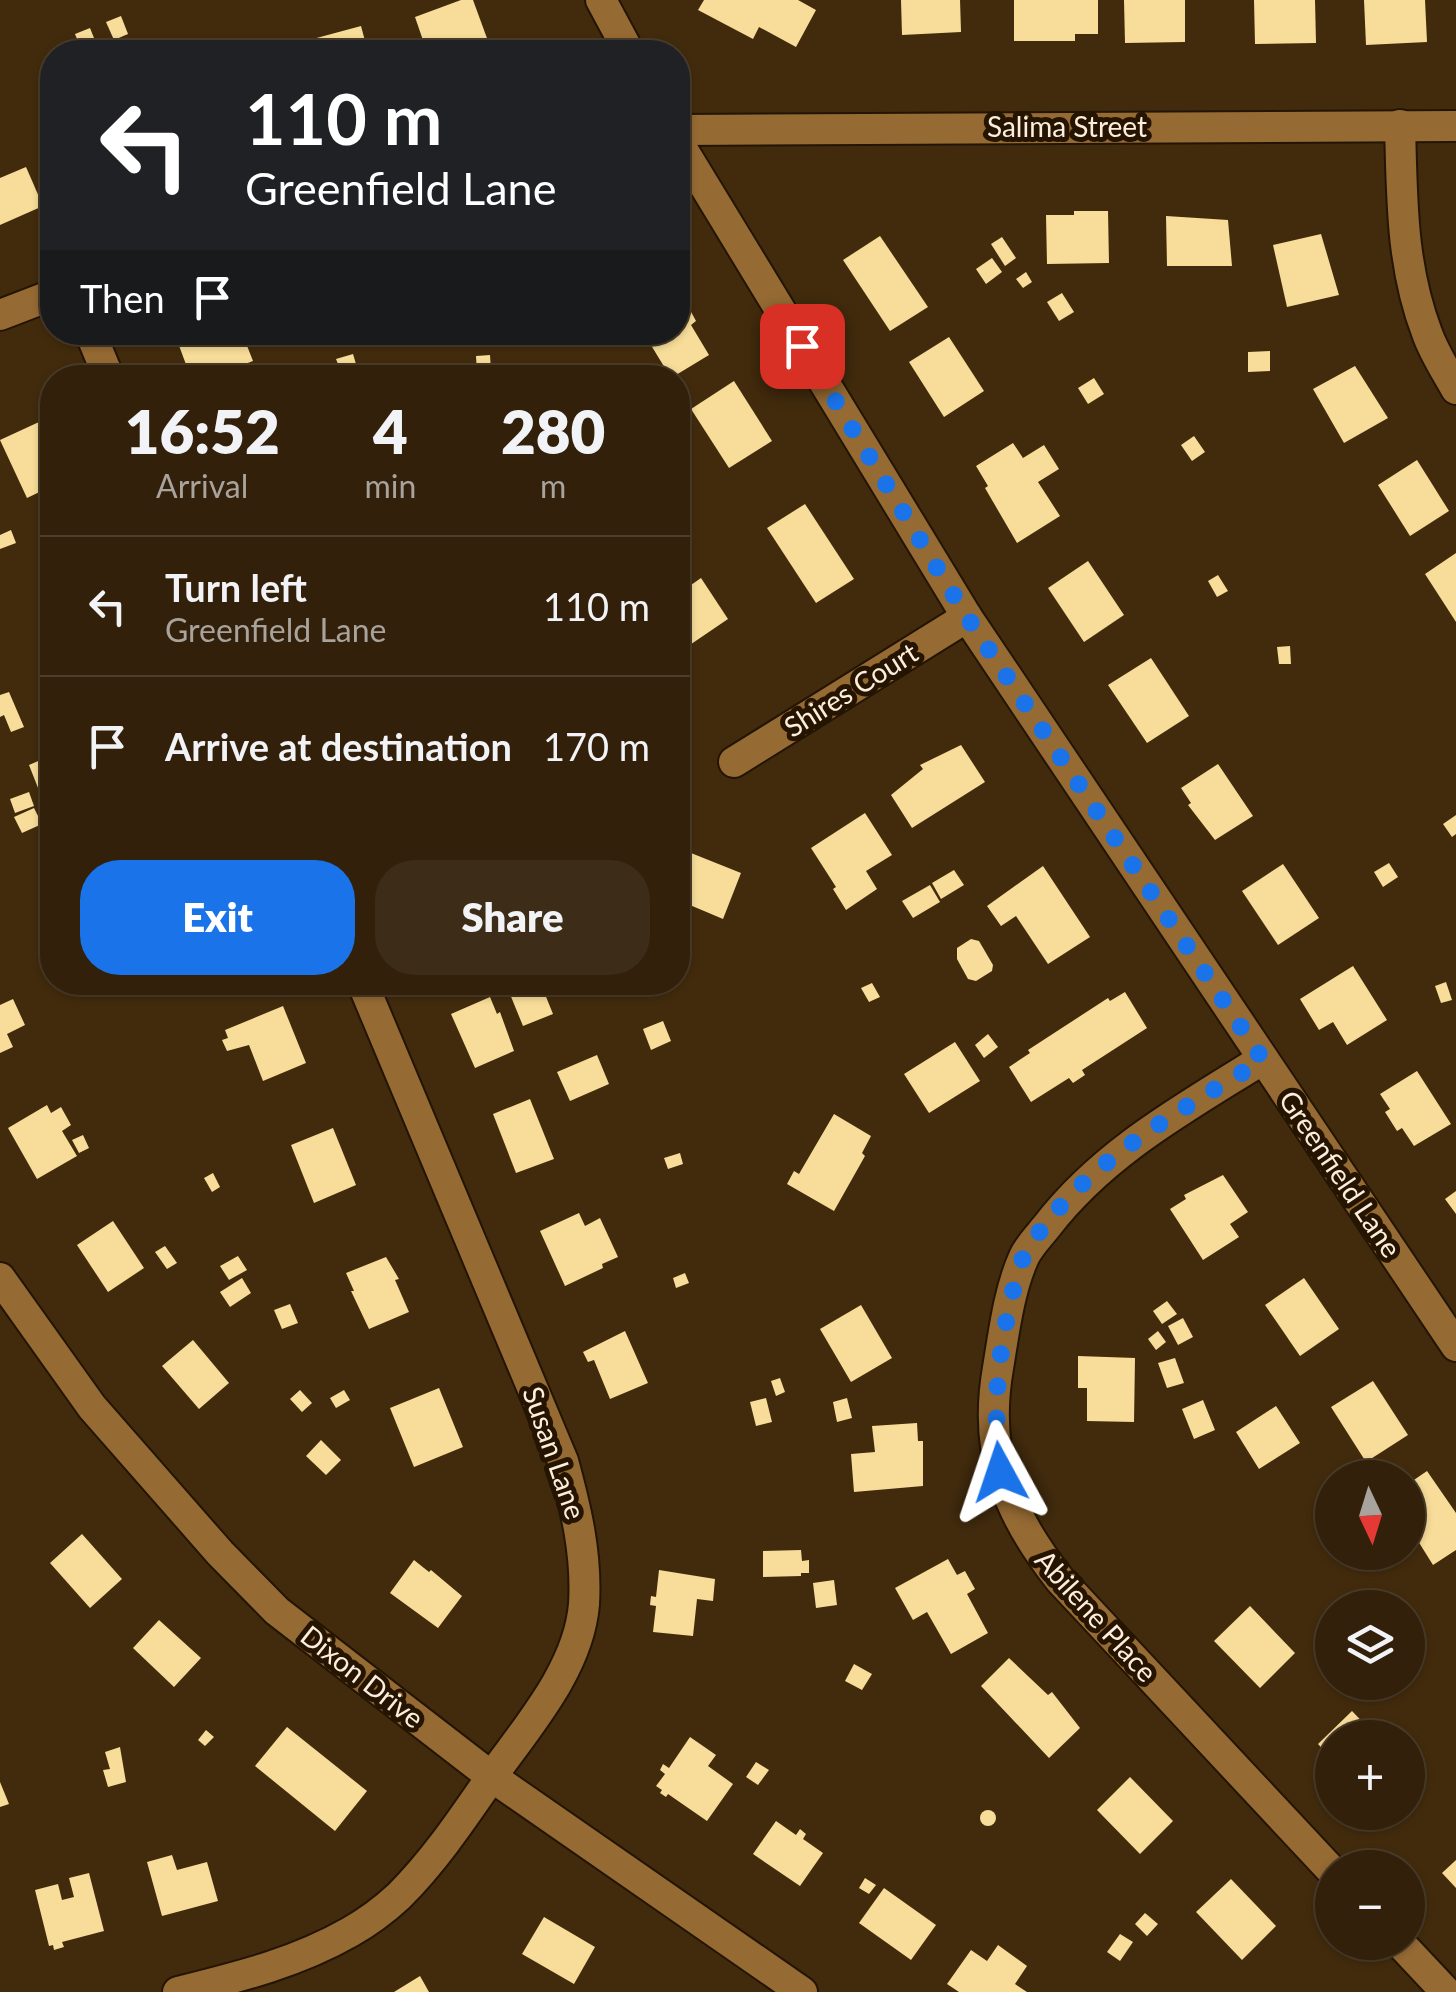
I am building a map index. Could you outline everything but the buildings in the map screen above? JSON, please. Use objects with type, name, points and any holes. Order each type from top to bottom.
[{"type":"street","points":[[601,0],[623,40]]},
{"type":"street","points":[[1400,125],[1403,240],[1413,294],[1428,338],[1456,389]]},
{"type":"street","name":"Salima Street","points":[[690,130],[1456,126]]},
{"type":"street","name":"Greenfield Lane","points":[[690,162],[967,617],[1456,1346]]},
{"type":"street","points":[[0,315],[40,300]]},
{"type":"street","name":"Shires Court","points":[[734,762],[967,617]]},
{"type":"street","name":"Susan Lane","points":[[178,1992],[258,1972],[308,1953],[353,1930],[409,1885],[444,1846],[556,1684],[574,1644],[584,1606],[582,1530],[564,1462],[367,995]]},
{"type":"street","name":"Abilene Place","points":[[1263,1060],[1140,1136],[1062,1206],[1025,1254],[1003,1334],[995,1382],[996,1434],[1000,1472],[1029,1541],[1060,1580],[1315,1853]]},
{"type":"street","name":"Dixon Drive","points":[[0,1278],[92,1407],[220,1553],[277,1611],[492,1777],[802,1992]]},
{"type":"street","points":[[1417,1960],[1446,1992]]},
{"type":"route","points":[[802,346],[967,617],[1263,1060],[1140,1136],[1062,1206],[1025,1254],[1003,1334],[995,1382],[1000,1472]]}]
